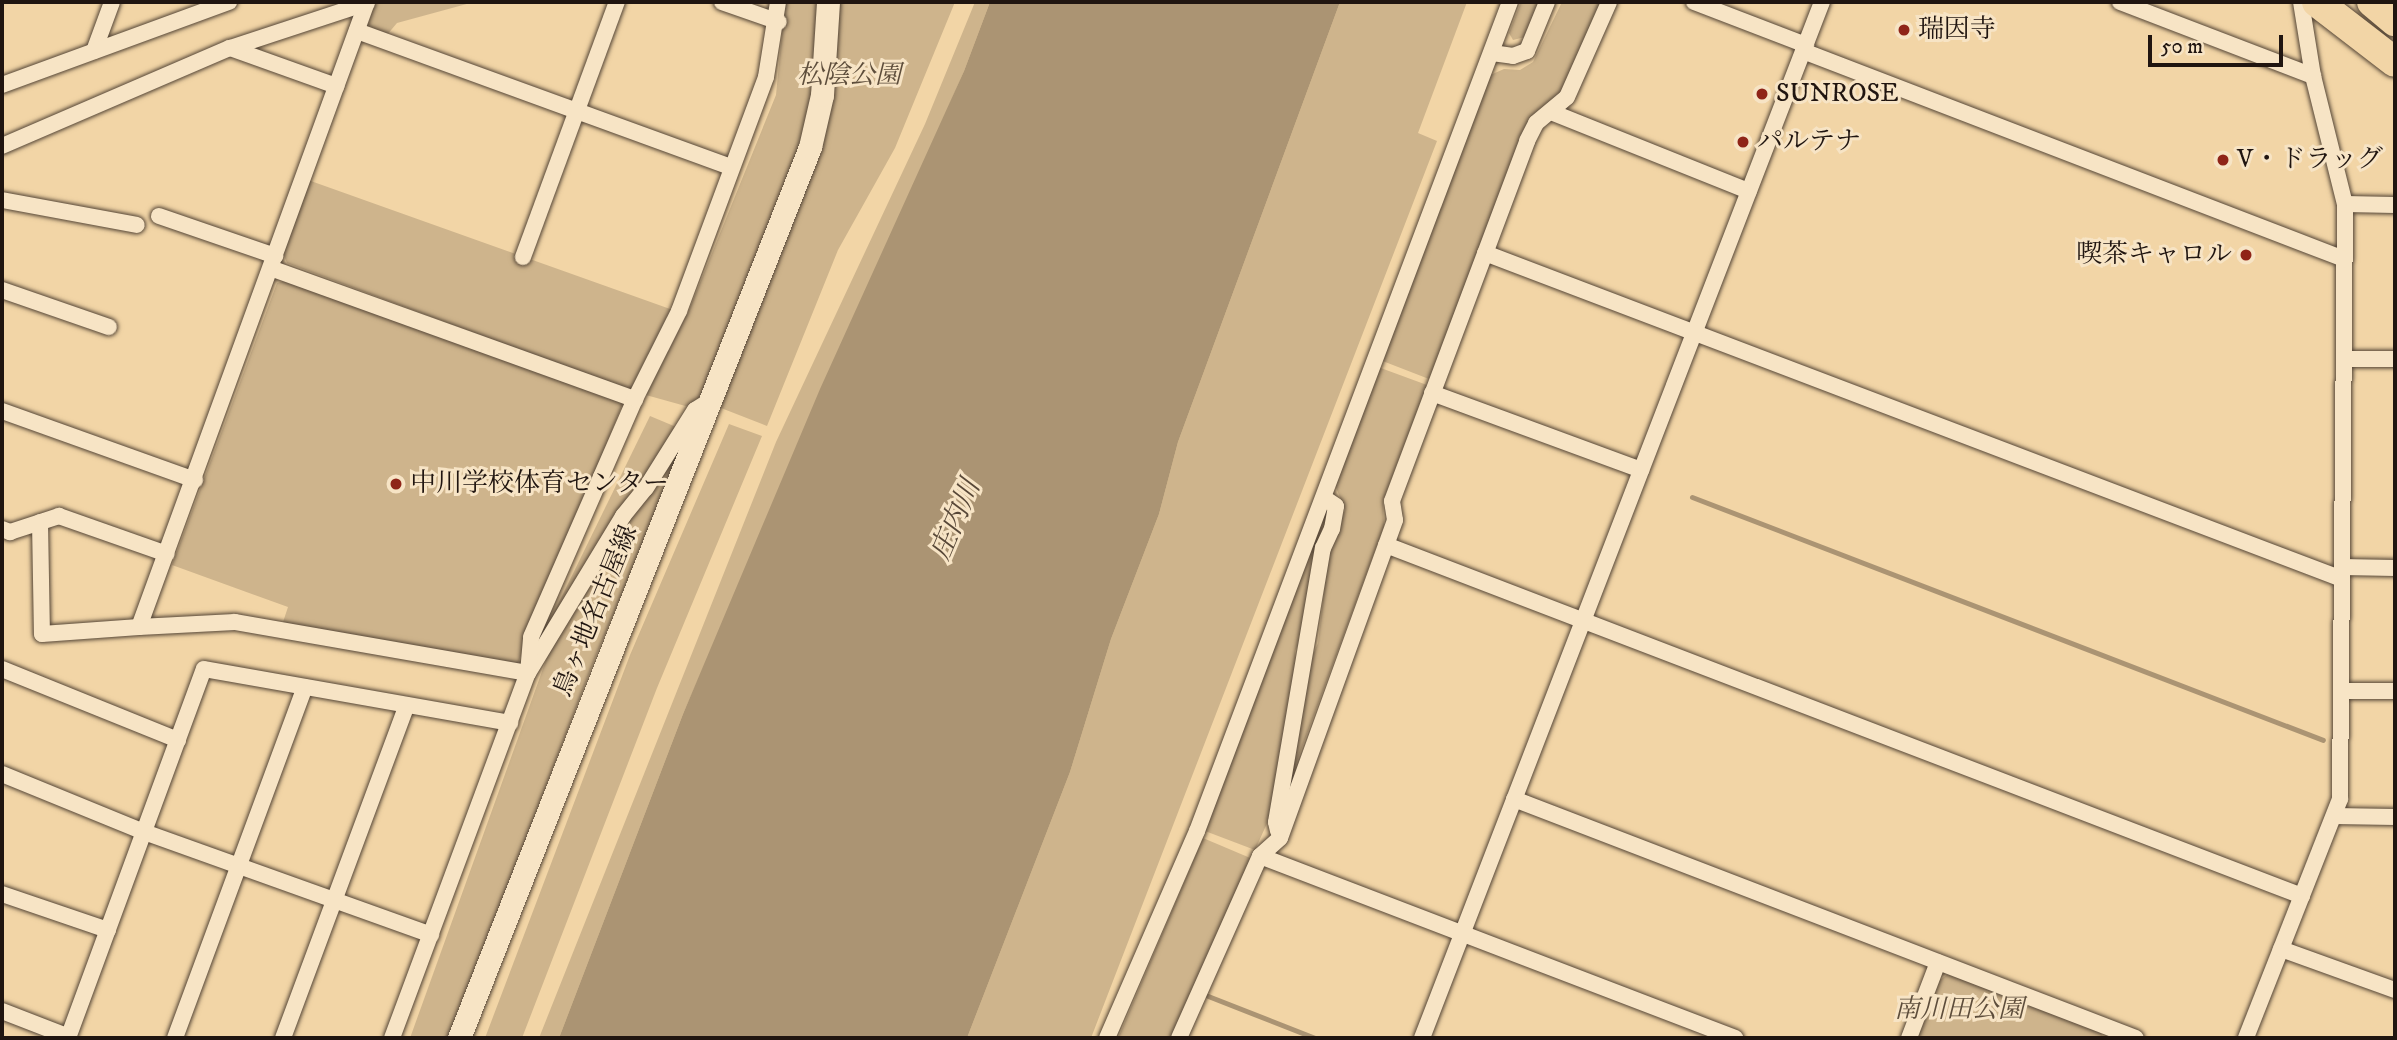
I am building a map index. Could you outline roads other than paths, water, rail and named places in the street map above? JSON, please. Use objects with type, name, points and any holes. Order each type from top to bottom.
[{"type":"highway","points":[[2317,2],[2395,62]]},
{"type":"highway","points":[[2372,2],[2395,21]]},
{"type":"main road","name":"鳥ヶ地名古屋線","points":[[459,1038],[810,147],[822,95],[828,2]]},
{"type":"street","points":[[94,51],[112,2]]},
{"type":"street","points":[[2,85],[229,2]]},
{"type":"street","points":[[139,627],[195,480],[367,2]]},
{"type":"street","points":[[2,146],[230,48],[367,2]]},
{"type":"street","points":[[523,257],[617,2]]},
{"type":"street","points":[[722,2],[779,22]]},
{"type":"street","points":[[528,673],[531,637],[635,399],[679,312],[766,77],[779,22],[778,2]]},
{"type":"street","points":[[1107,1038],[1197,831],[1510,2]]},
{"type":"street","points":[[1492,53],[1513,56],[1527,51],[1547,2]]},
{"type":"street","points":[[1179,1038],[1260,856],[1280,838],[1395,520],[1392,501],[1527,141],[1536,123],[1567,97],[1609,2]]},
{"type":"street","points":[[1694,2],[1804,48],[2344,259]]},
{"type":"street","points":[[1422,1038],[1822,2]]},
{"type":"street","points":[[2120,2],[2313,76]]},
{"type":"street","points":[[2246,1038],[2340,799],[2345,204],[2313,76],[2301,2]]},
{"type":"street","points":[[356,31],[731,167]]},
{"type":"street","points":[[230,48],[336,86]]},
{"type":"street","points":[[1551,112],[1749,191]]},
{"type":"street","points":[[2,200],[137,225]]},
{"type":"street","points":[[2345,204],[2395,205]]},
{"type":"street","points":[[159,216],[635,399]]},
{"type":"street","points":[[1485,253],[2342,573],[2395,568]]},
{"type":"street","points":[[2,290],[109,327]]},
{"type":"street","points":[[2344,359],[2395,359]]},
{"type":"street","points":[[1432,393],[1641,470]]},
{"type":"street","points":[[392,1038],[528,673],[623,516],[646,488],[695,410],[713,398]]},
{"type":"street","points":[[2,411],[195,480]]},
{"type":"street","points":[[1280,838],[1276,822],[1302,666],[1322,548],[1336,506],[1324,498]]},
{"type":"street","points":[[2,529],[10,532],[59,516],[167,554]]},
{"type":"street","points":[[40,522],[42,634],[234,622],[528,673]]},
{"type":"street","points":[[1386,545],[2302,896]]},
{"type":"street","points":[[2,669],[178,740]]},
{"type":"street","points":[[2,1011],[68,1037],[204,669],[510,723]]},
{"type":"street","points":[[175,1038],[305,687]]},
{"type":"street","points":[[2341,691],[2395,691]]},
{"type":"street","points":[[284,1038],[407,705]]},
{"type":"street","points":[[2,774],[144,832],[431,935]]},
{"type":"street","points":[[1514,799],[1938,962],[2115,1034],[2136,1038]]},
{"type":"street","points":[[2334,816],[2395,817]]},
{"type":"street","points":[[1260,856],[1463,931],[1735,1038]]},
{"type":"street","points":[[2,894],[108,930]]},
{"type":"street","points":[[2281,949],[2395,990]]},
{"type":"street","points":[[1909,1038],[1938,962]]},
{"type":"water","name":"庄内川","points":[[990,2],[1340,2],[1178,442],[1159,514],[1111,639],[1070,772],[967,1038],[559,1038],[683,714],[820,389],[964,71]]},
{"type":"waterway","points":[[1692,497],[2323,740]]},
{"type":"waterway","points":[[1208,996],[1315,1038]]},
{"type":"place","name":"瑞因寺","points":[[1904,30]]},
{"type":"place","name":"SUNROSE","points":[[1762,94]]},
{"type":"place","name":"パルテナ","points":[[1743,142]]},
{"type":"place","name":"V・ドラッグ","points":[[2223,160]]},
{"type":"place","name":"喫茶キャロル","points":[[2246,255]]},
{"type":"place","name":"中川学校体育センター","points":[[396,484]]},
{"type":"park label","name":"松陰公園","points":[[849,76]]},
{"type":"park label","name":"南川田公園","points":[[1959,1010]]}]
